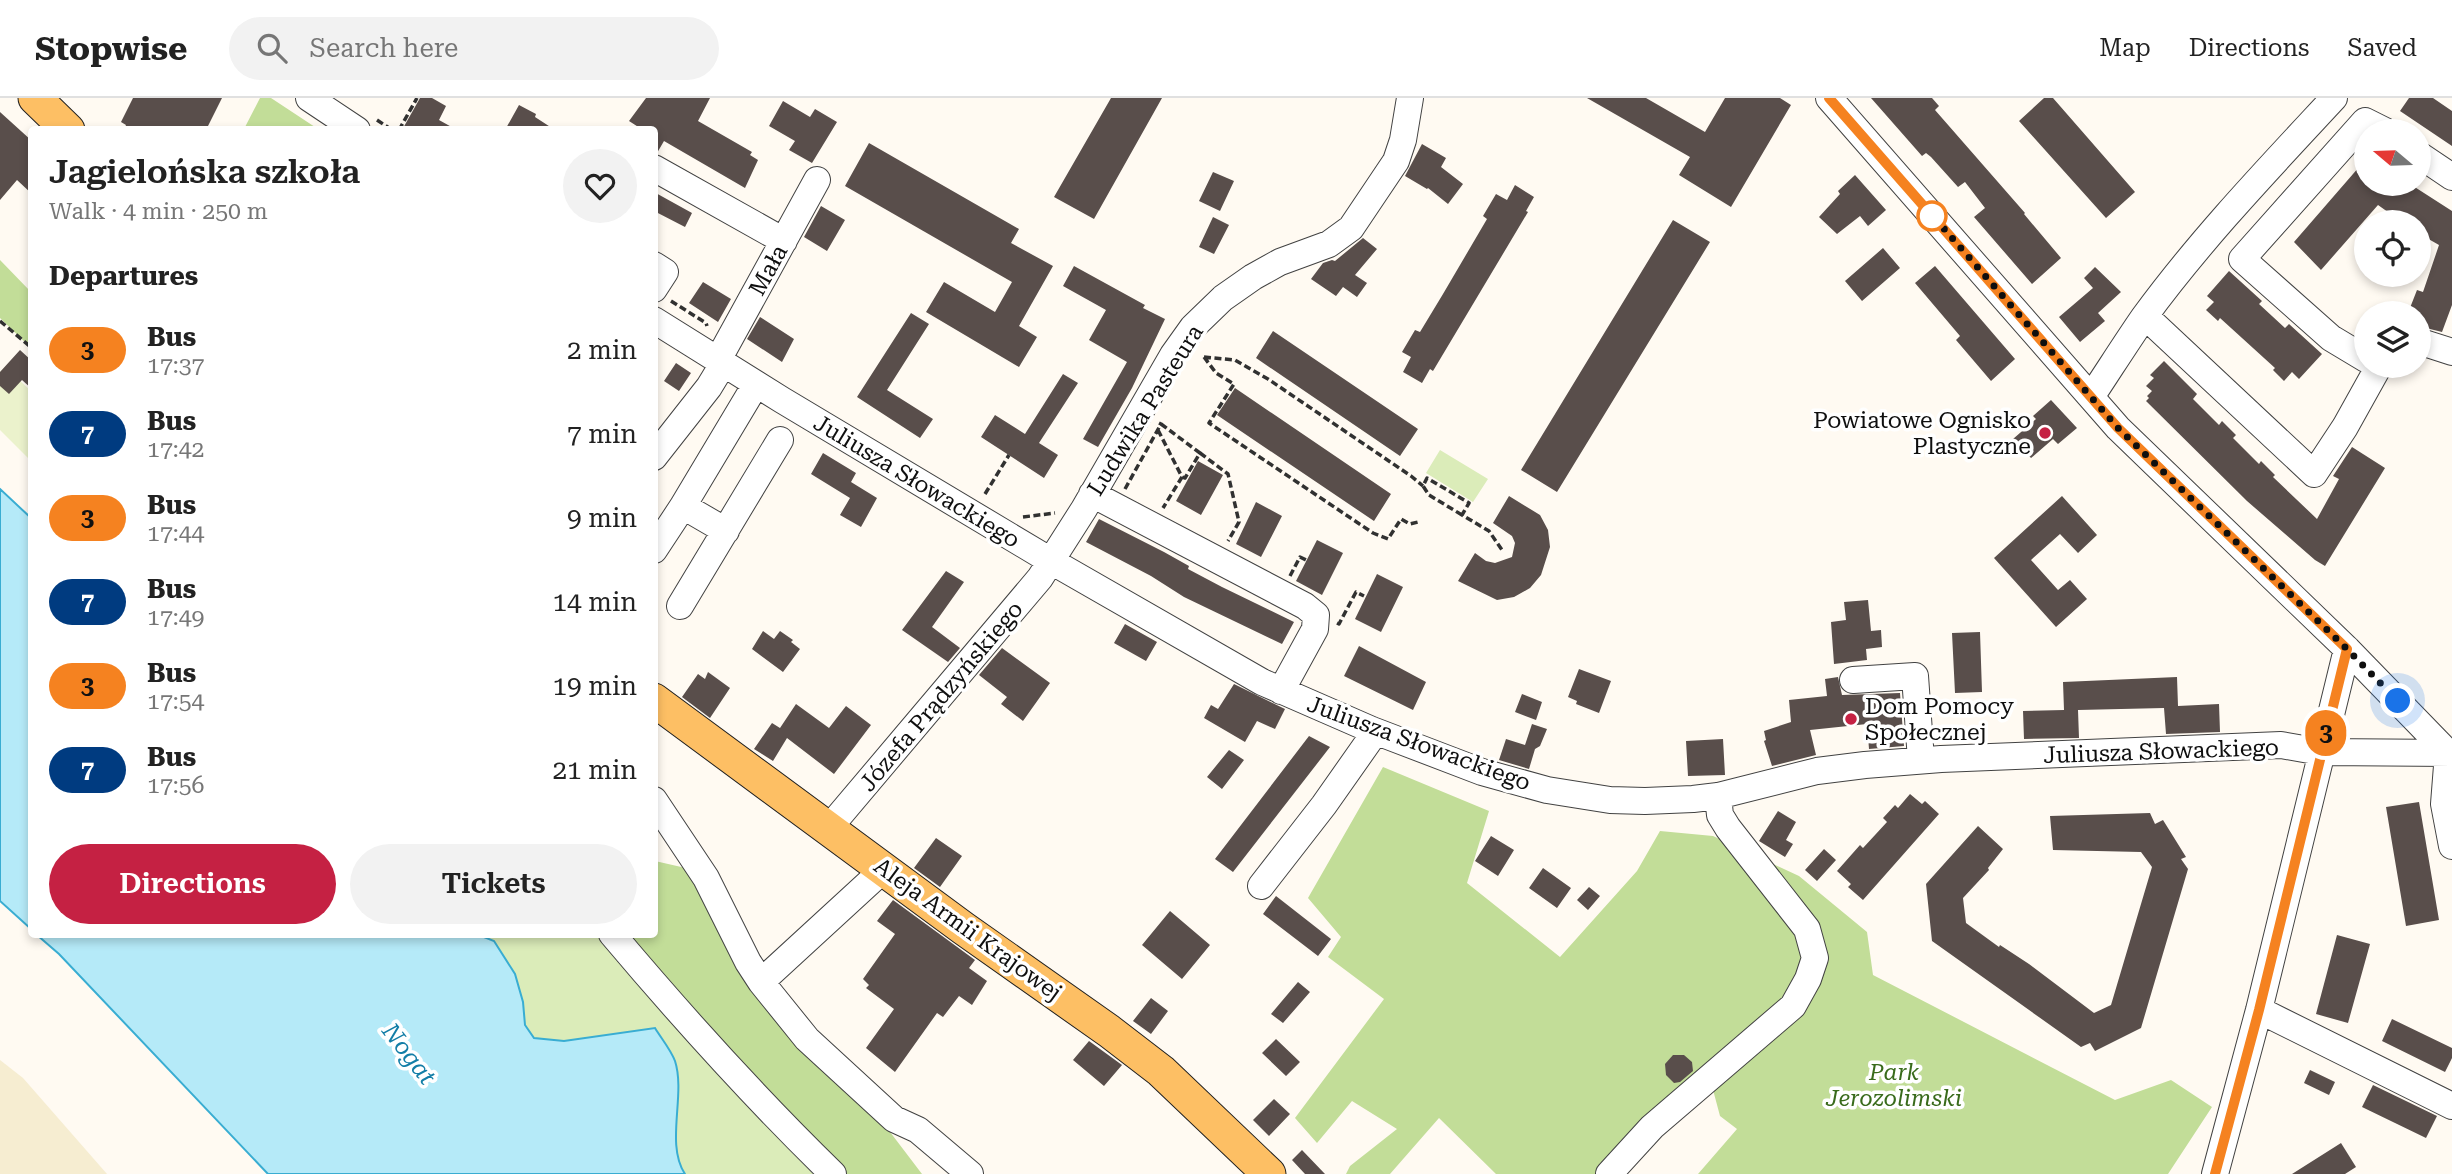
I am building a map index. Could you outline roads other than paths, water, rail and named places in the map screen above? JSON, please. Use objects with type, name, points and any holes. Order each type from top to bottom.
[{"type":"main road","points":[[35,98],[64,126]]},
{"type":"main road","name":"Aleja Armii Krajowej","points":[[658,703],[1161,1071],[1269,1174]]},
{"type":"street","points":[[309,98],[351,126]]},
{"type":"street","name":"Ludwika Pasteura","points":[[1051,561],[1173,355],[1200,319],[1252,276],[1280,262],[1329,244],[1351,228],[1396,161],[1403,140],[1410,98]]},
{"type":"street","points":[[1829,98],[2118,428],[2347,649],[2450,753],[2444,804],[2452,846]]},
{"type":"street","points":[[2091,397],[2145,316],[2249,190],[2335,98],[2365,119]]},
{"type":"street","points":[[2354,147],[2242,259],[2331,338],[2354,352]]},
{"type":"street","points":[[2431,163],[2452,177]]},
{"type":"street","points":[[658,170],[784,241]]},
{"type":"street","name":"Mała","points":[[658,452],[709,387],[713,357],[784,241],[817,180]]},
{"type":"street","points":[[658,268],[665,272],[658,302]]},
{"type":"street","name":"Juliusza Słowackiego","points":[[658,302],[713,357],[1051,561],[1262,682],[1372,730],[1482,772],[1570,794],[1610,800],[1645,801],[1718,796],[1817,771],[1921,760],[2281,745],[2322,752],[2450,753]]},
{"type":"street","points":[[2145,316],[2314,474],[2345,426],[2368,378]]},
{"type":"street","points":[[2431,345],[2452,352]]},
{"type":"street","points":[[658,544],[684,506],[756,384]]},
{"type":"street","points":[[680,606],[780,440]]},
{"type":"street","points":[[1092,494],[1305,606],[1316,615],[1315,629],[1281,691]]},
{"type":"street","points":[[684,506],[726,531]]},
{"type":"street","name":"Józefa Prądzyńskiego","points":[[828,829],[1032,588],[1051,561]]},
{"type":"street","points":[[2215,1174],[2259,1010],[2347,649]]},
{"type":"street","points":[[1853,680],[1915,676],[1921,760]]},
{"type":"street","points":[[1261,886],[1324,805],[1369,741],[1372,730]]},
{"type":"street","points":[[1609,1174],[1652,1127],[1793,1006],[1808,979],[1815,958],[1807,929],[1720,815],[1718,796]]},
{"type":"street","points":[[658,806],[706,878],[748,962],[807,1040],[894,1118],[918,1130],[970,1174]]},
{"type":"street","points":[[761,982],[884,869]]},
{"type":"street","points":[[615,938],[695,1031],[775,1117],[833,1174]]},
{"type":"street","points":[[2259,1010],[2452,1106]]},
{"type":"water","points":[[0,489],[28,515],[28,926],[0,901]]},
{"type":"water","name":"Nogat","points":[[40,938],[486,938],[494,941],[515,974],[523,1002],[525,1025],[534,1038],[564,1041],[655,1028],[675,1061],[678,1074],[676,1134],[679,1162],[685,1174],[268,1174],[59,954]]},
{"type":"place","name":"Powiatowe Ognisko Plastyczne","points":[[2045,433]]},
{"type":"place","name":"Dom Pomocy Społecznej","points":[[1851,719]]},
{"type":"park label","name":"Park Jerozolimski","points":[[1894,1085]]}]
